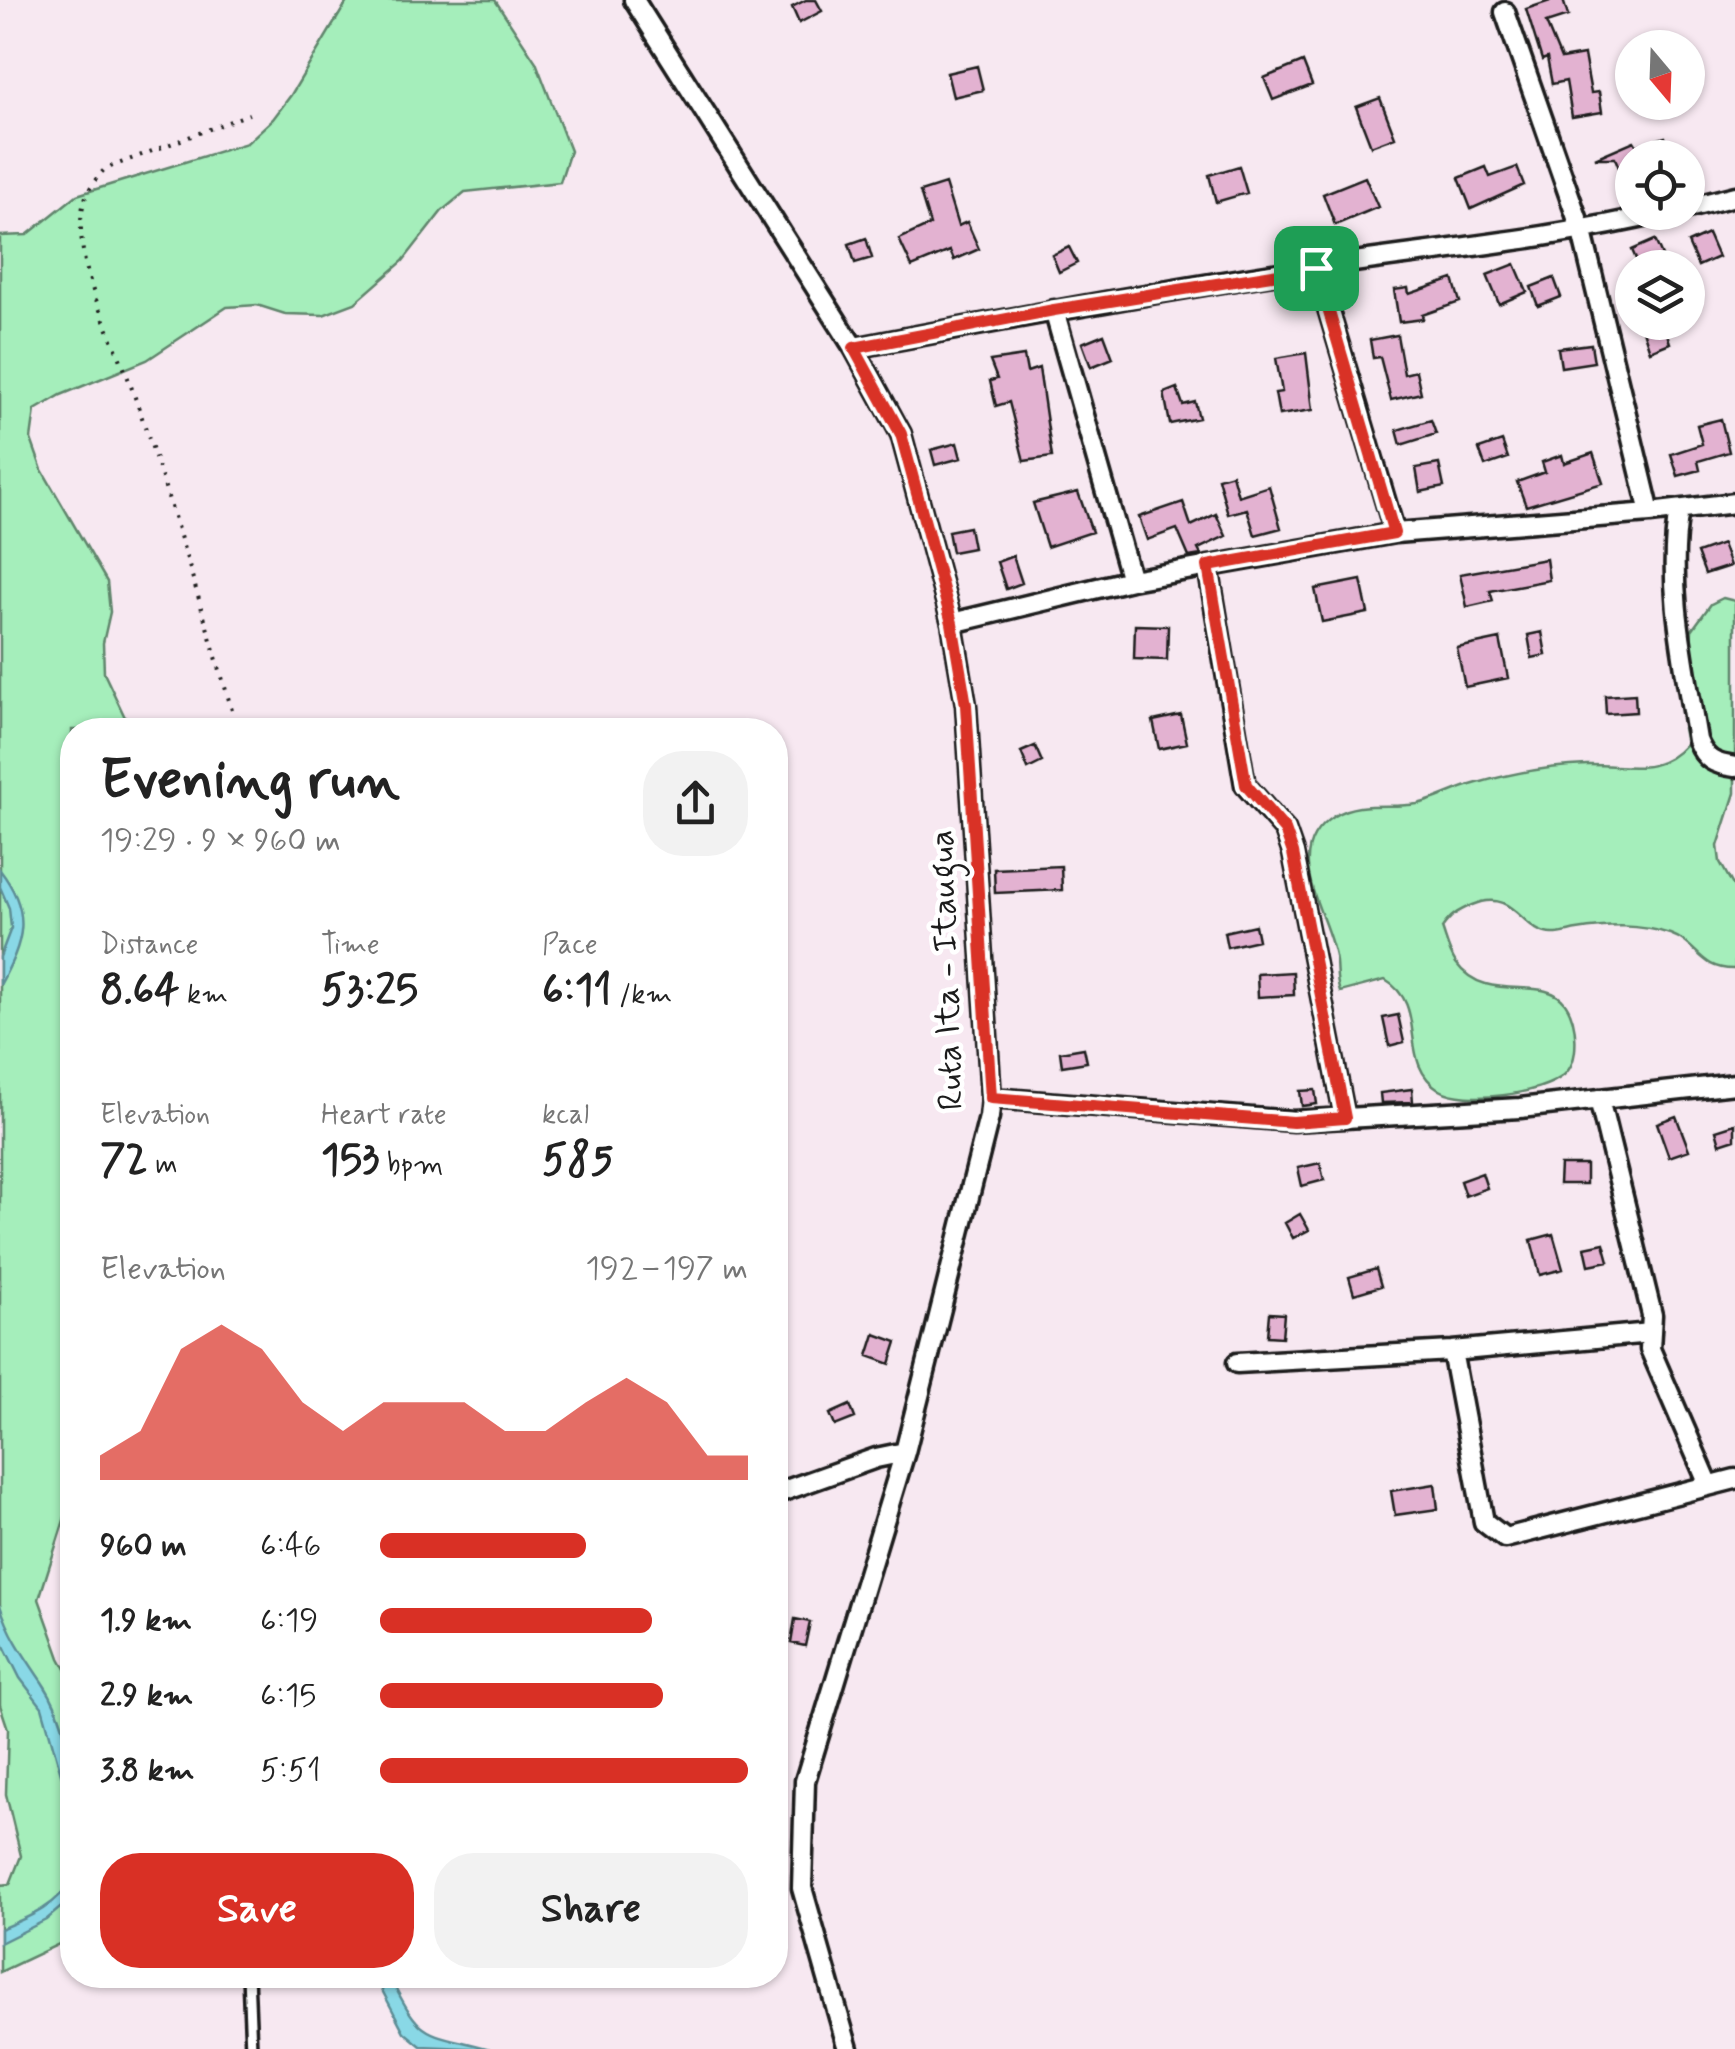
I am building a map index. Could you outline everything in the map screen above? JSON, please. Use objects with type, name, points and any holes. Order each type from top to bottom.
[{"type":"street","name":"Ruta Ita - Itaugua","points":[[634,0],[854,348],[901,434],[952,623],[966,705],[991,1098],[983,1146],[905,1452],[805,1781],[802,1888],[848,2049]]},
{"type":"street","points":[[1505,12],[1582,232],[1650,513]]},
{"type":"street","points":[[1705,204],[1735,196]]},
{"type":"street","points":[[854,348],[1054,310],[1615,224]]},
{"type":"street","points":[[1316,268],[1394,533]]},
{"type":"street","points":[[1054,310],[1131,580]]},
{"type":"street","points":[[952,623],[1131,580],[1394,533],[1735,503]]},
{"type":"street","points":[[1679,510],[1678,606],[1696,740],[1703,756],[1735,768]]},
{"type":"street","points":[[1208,566],[1246,785],[1285,830],[1293,853],[1345,1118]]},
{"type":"street","points":[[991,1098],[1293,1122],[1520,1108],[1735,1084]]},
{"type":"street","points":[[1598,1099],[1652,1315],[1650,1349],[1709,1485]]},
{"type":"street","points":[[1236,1364],[1452,1351],[1651,1333]]},
{"type":"street","points":[[1452,1351],[1484,1522],[1504,1538],[1735,1479]]},
{"type":"street","points":[[788,1489],[876,1458],[905,1452]]},
{"type":"lane","points":[[249,1988],[251,2049]]},
{"type":"path","points":[[234,718],[138,404],[94,293],[80,229],[86,193],[104,170],[248,114]]},
{"type":"green space","points":[[348,0],[495,0],[536,62],[570,151],[560,182],[465,192],[442,211],[403,261],[355,303],[323,315],[285,314],[257,305],[227,307],[147,360],[61,395],[35,410],[31,439],[42,470],[107,582],[110,612],[103,643],[104,673],[125,718],[60,718],[60,1533],[39,1599],[60,1658],[60,1944],[0,1972],[0,1885],[10,1884],[21,1856],[6,1794],[8,1729],[0,1705],[0,236],[27,235],[77,195],[247,143],[291,95]]},
{"type":"green space","points":[[1723,598],[1735,601],[1735,793],[1718,846],[1720,862],[1735,889],[1735,969],[1714,965],[1680,938],[1658,931],[1612,926],[1554,934],[1533,927],[1499,902],[1472,905],[1455,914],[1442,928],[1456,963],[1483,983],[1555,994],[1565,1003],[1572,1019],[1575,1050],[1564,1075],[1539,1087],[1484,1097],[1440,1090],[1419,1065],[1411,1019],[1398,991],[1385,980],[1340,992],[1332,944],[1308,866],[1309,847],[1317,831],[1334,816],[1354,808],[1417,804],[1467,786],[1545,769],[1640,767],[1675,755],[1686,744],[1683,728],[1692,630],[1711,604]]},
{"type":"water","points":[[0,870],[17,900],[21,927],[15,955],[0,985],[0,957],[11,928],[9,908],[0,887]]},
{"type":"water","points":[[0,1605],[13,1636],[58,1712],[60,1770],[42,1707],[20,1678],[0,1638]]},
{"type":"water","points":[[59,1896],[60,1908],[46,1920],[0,1943],[0,1929],[51,1904]]},
{"type":"water","points":[[381,1988],[396,1988],[410,2013],[427,2030],[490,2049],[421,2046],[404,2032]]},
{"type":"building","points":[[816,0],[822,11],[799,23],[792,7]]},
{"type":"building","points":[[1563,0],[1568,16],[1546,23],[1561,59],[1584,55],[1591,93],[1599,92],[1602,112],[1572,117],[1566,81],[1552,84],[1547,58],[1542,60],[1526,9]]},
{"type":"building","points":[[1303,62],[1312,85],[1273,100],[1264,78]]},
{"type":"building","points":[[977,66],[983,90],[953,97],[947,73]]},
{"type":"building","points":[[1380,98],[1395,137],[1371,146],[1356,107]]},
{"type":"building","points":[[1615,149],[1615,158],[1595,158]]},
{"type":"building","points":[[1239,166],[1247,193],[1216,202],[1209,175]]},
{"type":"building","points":[[1486,167],[1490,177],[1517,167],[1524,185],[1471,209],[1459,178]]},
{"type":"building","points":[[1365,177],[1378,207],[1335,225],[1323,194]]},
{"type":"building","points":[[945,184],[958,226],[967,222],[979,249],[954,260],[950,251],[912,267],[899,239],[930,225],[920,192]]},
{"type":"building","points":[[1708,234],[1718,257],[1705,263],[1705,250],[1691,250],[1688,243]]},
{"type":"building","points":[[866,238],[872,258],[855,263],[849,244]]},
{"type":"building","points":[[1655,240],[1659,250],[1632,250]]},
{"type":"building","points":[[1069,247],[1077,263],[1059,272],[1052,255]]},
{"type":"building","points":[[1515,264],[1527,292],[1499,304],[1487,275]]},
{"type":"building","points":[[1554,278],[1561,297],[1538,306],[1531,287]]},
{"type":"building","points":[[1453,279],[1460,302],[1422,315],[1423,319],[1399,322],[1394,290],[1408,288],[1409,294]]},
{"type":"building","points":[[1104,334],[1113,358],[1091,367],[1082,343]]},
{"type":"building","points":[[1397,335],[1404,374],[1416,371],[1421,393],[1391,400],[1380,357],[1373,358],[1370,340]]},
{"type":"building","points":[[1646,340],[1669,340],[1670,343],[1650,351]]},
{"type":"building","points":[[1591,344],[1594,362],[1561,367],[1558,348]]},
{"type":"building","points":[[1306,353],[1313,410],[1279,415],[1275,393],[1282,392],[1276,358]]},
{"type":"building","points":[[1024,356],[1027,372],[1039,368],[1052,457],[1024,461],[1009,402],[996,406],[990,381],[997,379],[990,361]]},
{"type":"building","points":[[1177,388],[1183,405],[1195,402],[1199,418],[1170,424],[1164,393]]},
{"type":"building","points":[[1721,419],[1729,452],[1698,461],[1700,470],[1678,476],[1671,454],[1702,444],[1697,425]]},
{"type":"building","points":[[1431,420],[1436,434],[1401,445],[1397,430]]},
{"type":"building","points":[[1502,441],[1508,458],[1485,466],[1479,449]]},
{"type":"building","points":[[957,443],[961,458],[935,465],[931,450]]},
{"type":"building","points":[[1593,453],[1603,483],[1526,506],[1517,482],[1545,472],[1542,462],[1562,455],[1564,463]]},
{"type":"building","points":[[1439,464],[1444,487],[1420,492],[1416,468]]},
{"type":"building","points":[[1232,474],[1238,496],[1269,486],[1281,528],[1255,535],[1247,509],[1228,514],[1218,478]]},
{"type":"building","points":[[1078,492],[1092,532],[1047,547],[1033,503]]},
{"type":"building","points":[[1183,502],[1191,526],[1216,514],[1226,536],[1198,549],[1201,555],[1189,557],[1177,529],[1147,540],[1139,517]]},
{"type":"building","points":[[969,527],[973,548],[952,552],[948,531]]},
{"type":"building","points":[[1722,544],[1730,566],[1705,574],[1697,553]]},
{"type":"building","points":[[1013,556],[1022,583],[1006,589],[997,562]]},
{"type":"building","points":[[1546,559],[1549,580],[1490,591],[1493,601],[1467,607],[1460,574]]},
{"type":"building","points":[[1361,580],[1368,613],[1322,622],[1315,589]]},
{"type":"building","points":[[1135,625],[1168,626],[1167,660],[1134,659]]},
{"type":"building","points":[[1542,632],[1546,655],[1532,658],[1528,635]]},
{"type":"building","points":[[1500,639],[1508,678],[1465,687],[1457,648]]},
{"type":"building","points":[[1635,694],[1636,712],[1606,714],[1605,696]]},
{"type":"building","points":[[1181,715],[1187,743],[1159,749],[1153,721]]},
{"type":"building","points":[[1035,746],[1042,762],[1028,769],[1021,752]]},
{"type":"building","points":[[1061,866],[1062,890],[995,893],[994,869]]},
{"type":"building","points":[[1255,925],[1258,940],[1227,947],[1224,932]]},
{"type":"building","points":[[1293,972],[1294,995],[1258,997],[1257,974]]},
{"type":"building","points":[[1398,1015],[1404,1042],[1389,1046],[1383,1018]]},
{"type":"building","points":[[1084,1048],[1087,1062],[1062,1066],[1060,1052]]},
{"type":"building","points":[[1412,1089],[1413,1102],[1381,1103],[1380,1093]]},
{"type":"building","points":[[1315,1090],[1317,1104],[1302,1106],[1300,1091]]},
{"type":"building","points":[[1676,1116],[1689,1150],[1669,1157],[1657,1123]]},
{"type":"building","points":[[1735,1124],[1735,1139],[1720,1144],[1716,1130]]},
{"type":"building","points":[[1320,1163],[1324,1180],[1302,1186],[1298,1168]]},
{"type":"building","points":[[1560,1165],[1586,1165],[1586,1184],[1559,1184]]},
{"type":"building","points":[[1482,1173],[1487,1188],[1465,1196],[1460,1181]]},
{"type":"building","points":[[1300,1214],[1309,1230],[1293,1238],[1285,1223]]},
{"type":"building","points":[[1553,1234],[1563,1269],[1540,1275],[1531,1240]]},
{"type":"building","points":[[1604,1243],[1609,1261],[1589,1265],[1585,1247]]},
{"type":"building","points":[[1376,1269],[1381,1286],[1354,1294],[1349,1277]]},
{"type":"building","points":[[1269,1313],[1284,1314],[1282,1337],[1267,1336]]},
{"type":"building","points":[[875,1334],[897,1342],[890,1364],[868,1356]]},
{"type":"building","points":[[850,1405],[855,1418],[835,1426],[830,1414]]},
{"type":"building","points":[[1435,1484],[1438,1509],[1395,1515],[1391,1491]]},
{"type":"building","points":[[795,1619],[810,1622],[805,1646],[791,1643]]},
{"type":"route","points":[[1316,268],[1394,533],[1208,566],[1246,785],[1285,830],[1293,853],[1345,1118],[1293,1122],[991,1098],[966,705],[952,623],[901,434],[854,348],[1054,310],[1316,268]]}]
